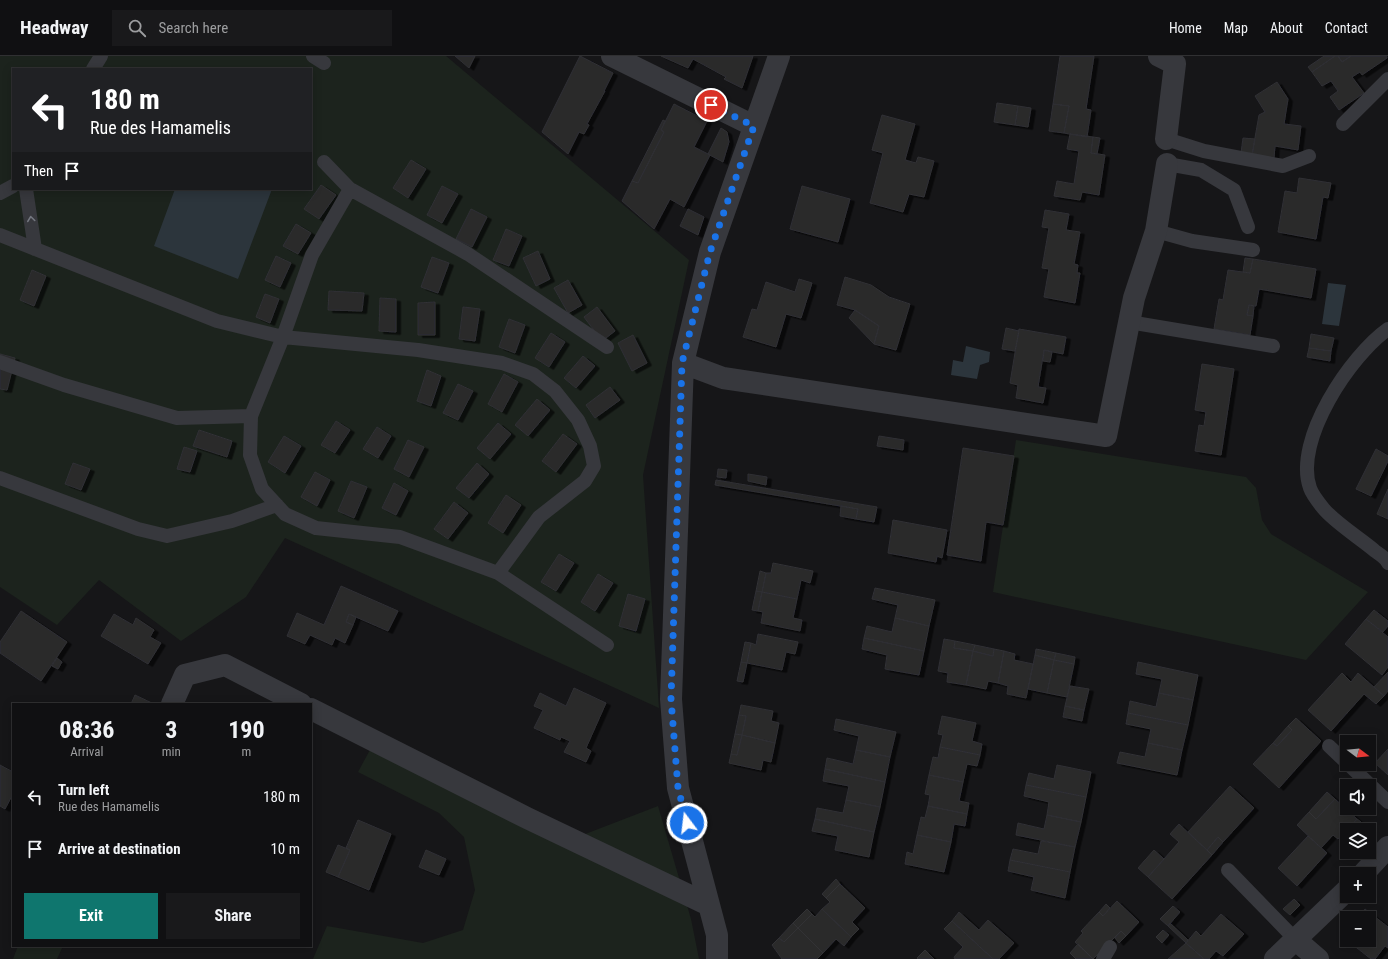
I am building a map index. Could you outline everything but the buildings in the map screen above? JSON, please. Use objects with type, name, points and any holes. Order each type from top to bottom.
[{"type":"street","points":[[612,56],[754,126]]},
{"type":"street","points":[[717,959],[717,935],[678,788],[671,699],[682,363],[710,252],[779,56]]},
{"type":"street","points":[[1158,56],[1176,64],[1166,139]]},
{"type":"street","points":[[682,363],[723,378],[1106,436],[1134,298],[1156,231],[1167,164]]},
{"type":"street","points":[[172,703],[185,675],[225,665],[299,703]]},
{"type":"street","points":[[312,710],[527,818],[709,905]]},
{"type":"street","points":[[1369,867],[1388,848]]},
{"type":"street","points":[[1275,959],[1340,897]]},
{"type":"street","points":[[1296,940],[1318,959]]},
{"type":"lane","points":[[94,68],[101,56]]},
{"type":"lane","points":[[1343,124],[1388,79]]},
{"type":"lane","points":[[1166,139],[1204,151],[1283,166],[1309,156]]},
{"type":"lane","points":[[324,162],[350,189],[468,254],[606,347]]},
{"type":"lane","points":[[1167,164],[1201,170],[1234,190],[1248,227]]},
{"type":"lane","points":[[0,193],[12,187]]},
{"type":"lane","points":[[350,189],[312,255],[283,336],[251,416],[250,455],[262,489],[285,514],[316,528],[400,537],[498,573],[607,645]]},
{"type":"lane","points":[[26,190],[35,249]]},
{"type":"lane","points":[[1156,231],[1192,241],[1253,250]]},
{"type":"lane","points":[[0,235],[217,321],[283,336],[418,350],[502,362],[533,374],[555,391],[578,420],[590,446],[594,466],[585,481],[539,517],[498,573]]},
{"type":"lane","points":[[1129,322],[1273,346]]},
{"type":"lane","points":[[1388,329],[1378,336],[1353,364],[1329,397],[1310,442],[1307,465],[1310,488],[1324,509],[1388,563]]},
{"type":"lane","points":[[0,362],[64,385],[177,418],[251,416]]},
{"type":"lane","points":[[0,478],[138,529],[167,536],[232,521],[277,505]]},
{"type":"lane","points":[[1329,746],[1340,756]]},
{"type":"lane","points":[[1356,771],[1388,802]]},
{"type":"lane","points":[[1228,870],[1296,940]]},
{"type":"shaded area","points":[[0,56],[446,56],[689,260],[643,475],[659,708],[285,538],[246,597],[181,641],[99,580],[57,625],[0,587]]},
{"type":"shaded area","points":[[175,190],[272,190],[238,279],[154,246]]},
{"type":"shaded area","points":[[1328,283],[1346,285],[1339,326],[1322,324]]},
{"type":"shaded area","points":[[966,346],[990,352],[989,362],[980,365],[977,379],[951,375],[953,360],[963,362]]},
{"type":"shaded area","points":[[1016,440],[1246,477],[1256,488],[1262,520],[1271,534],[1368,592],[1306,660],[993,592]]},
{"type":"shaded area","points":[[371,748],[562,843],[658,806],[691,919],[699,959],[313,959],[327,926],[423,943],[463,930],[475,890],[464,837],[439,813],[358,772]]},
{"type":"shaded area","points":[[18,947],[63,947],[57,959],[13,959]]},
{"type":"route","points":[[687,823],[678,788],[671,699],[682,363],[710,252],[754,126],[711,105]]}]
